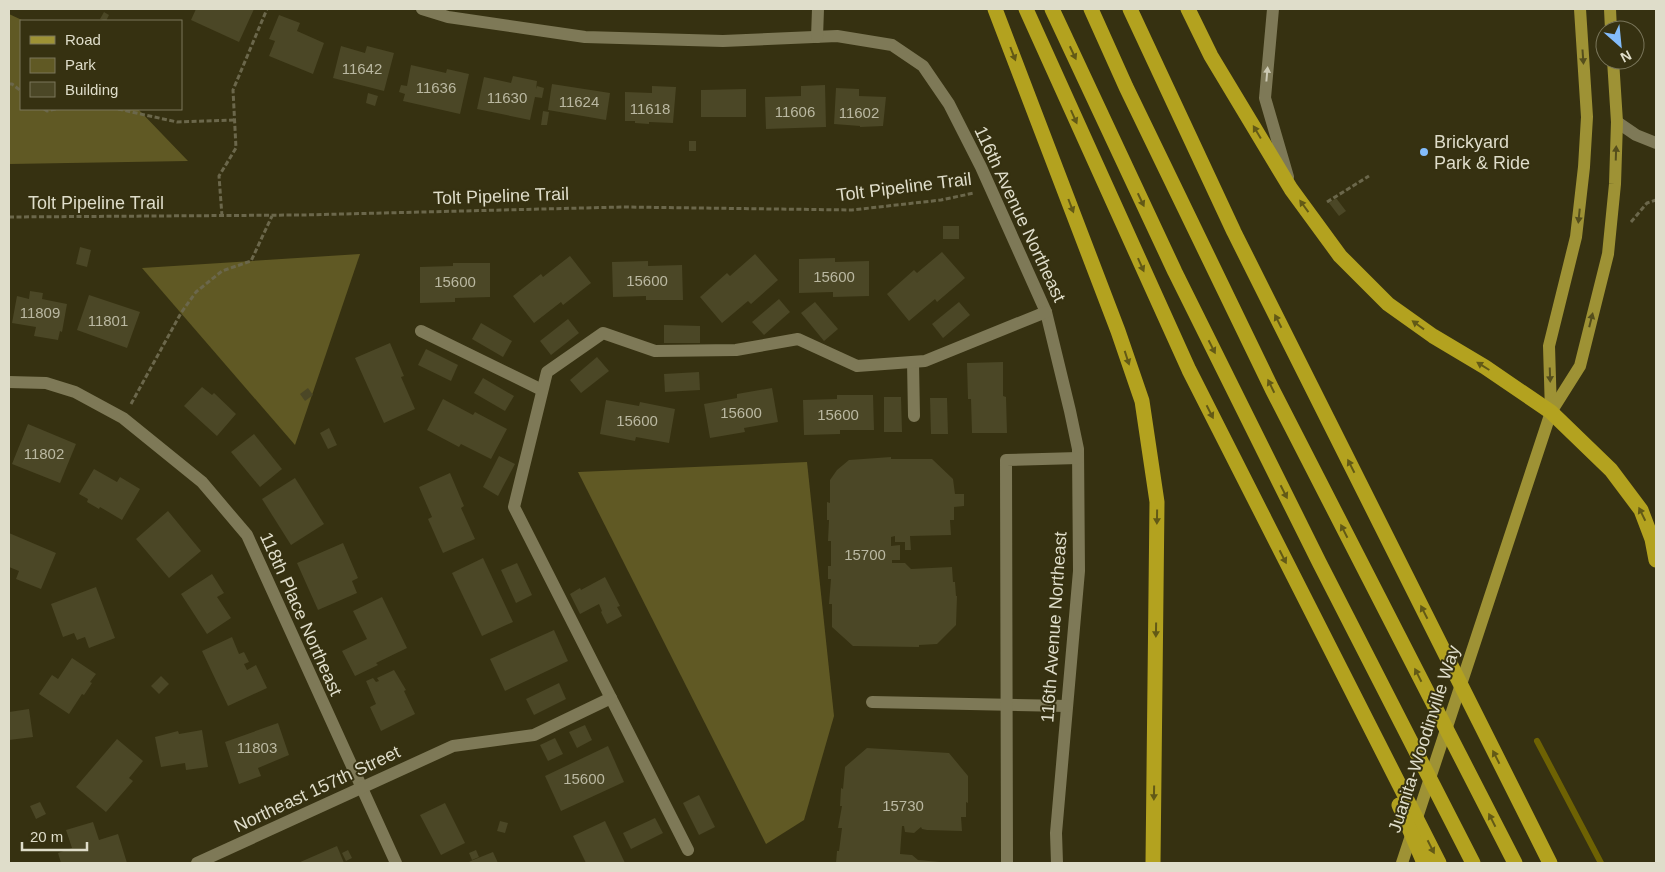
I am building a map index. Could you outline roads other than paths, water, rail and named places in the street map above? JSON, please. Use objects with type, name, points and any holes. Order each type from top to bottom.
[{"type":"highway","points":[[996,9],[1118,331],[1142,401],[1157,502],[1153,863]]},
{"type":"highway","points":[[1026,9],[1189,370],[1345,680],[1440,863]]},
{"type":"highway","points":[[1052,9],[1175,272],[1319,562],[1473,863]]},
{"type":"highway","points":[[1091,9],[1126,87],[1272,389],[1515,863]]},
{"type":"highway","points":[[1130,9],[1234,232],[1550,863]]},
{"type":"highway","points":[[1188,9],[1211,56],[1291,189],[1340,256],[1388,304],[1433,336],[1485,367],[1551,412],[1611,470],[1641,510],[1652,539],[1656,560]]},
{"type":"highway","points":[[1345,680],[1424,863]]},
{"type":"main road","points":[[1551,412],[1549,346],[1576,237],[1584,167],[1587,117],[1580,9]]},
{"type":"main road","points":[[1551,412],[1580,366],[1608,254],[1615,184],[1617,122],[1614,70]]},
{"type":"main road","name":"Juanita-Woodinville Way","points":[[1402,863],[1551,412]]},
{"type":"street","points":[[422,9],[585,37],[722,41],[817,37],[818,9]]},
{"type":"street","points":[[1274,9],[1265,98],[1291,189]]},
{"type":"street","name":"116th Avenue Northeast","points":[[817,37],[837,36],[892,45],[923,66],[949,104],[992,190],[1046,312],[1070,411],[1078,458],[1079,571],[1056,833],[1057,863]]},
{"type":"street","points":[[1617,122],[1636,135],[1656,143]]},
{"type":"street","points":[[688,850],[514,507],[547,372],[603,333],[655,351],[736,350],[798,338],[857,366],[925,361],[1046,312]]},
{"type":"street","points":[[421,331],[542,390]]},
{"type":"street","points":[[913,362],[914,416]]},
{"type":"street","name":"118th Place Northeast","points":[[9,382],[46,383],[75,392],[123,418],[202,482],[247,535],[396,863]]},
{"type":"street","points":[[1007,863],[1006,460],[1078,458]]},
{"type":"street","name":"Northeast 157th Street","points":[[197,863],[453,746],[534,735],[611,698]]},
{"type":"street","points":[[872,702],[1067,706]]},
{"type":"waterway","points":[[1537,741],[1601,863]]},
{"type":"place","name":"Brickyard Park & Ride","points":[[1424,152]]}]
